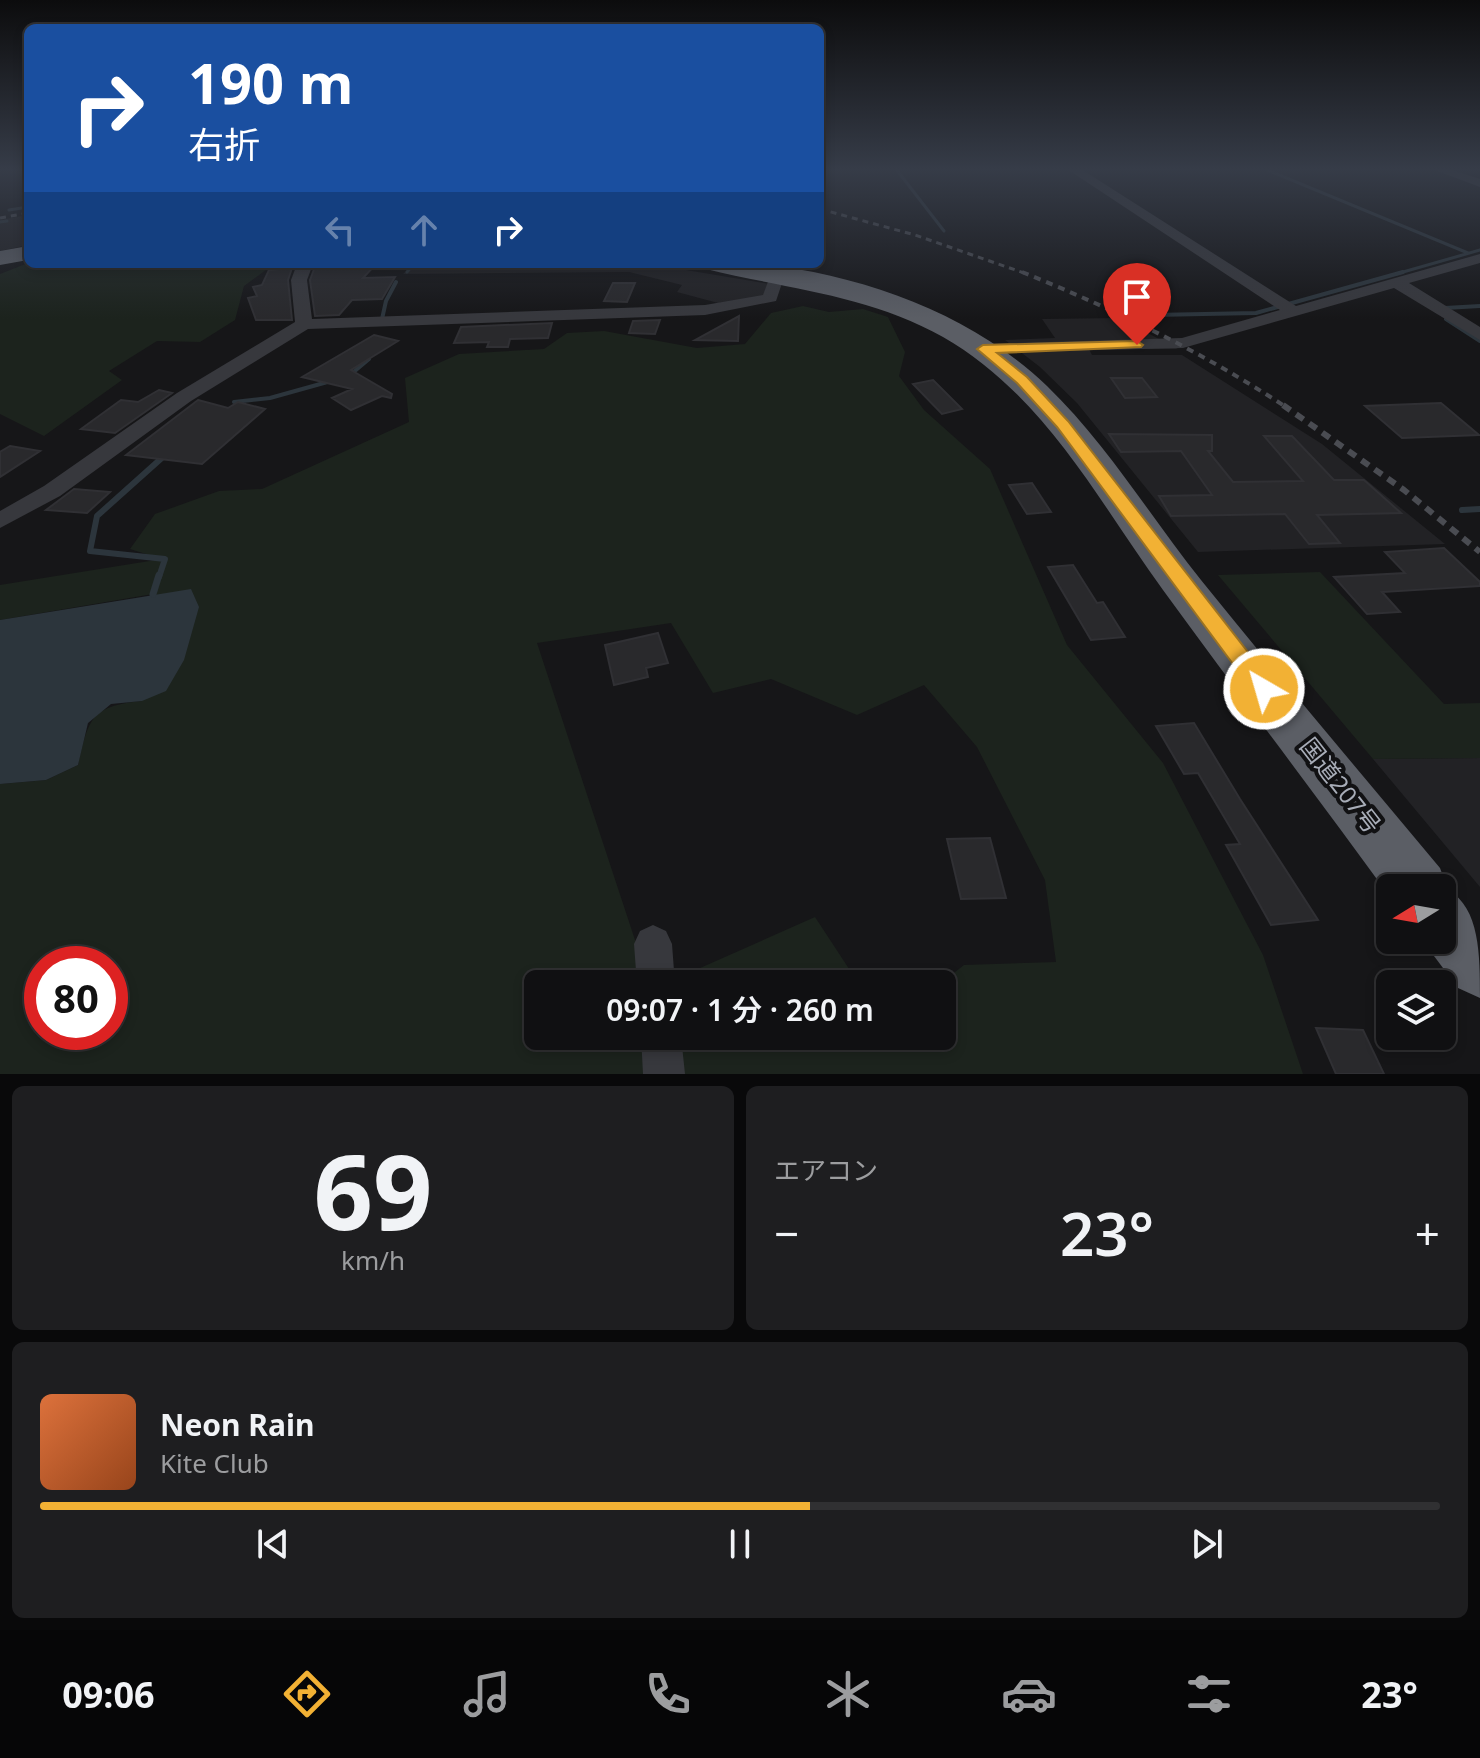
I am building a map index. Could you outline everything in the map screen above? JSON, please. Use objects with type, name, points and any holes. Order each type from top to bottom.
[{"type":"highway","points":[[0,258],[24,254]]},
{"type":"highway","name":"国道207号","points":[[740,268],[860,293],[901,306],[983,349],[1022,380],[1063,424],[1167,565],[1408,874]]},
{"type":"highway","points":[[1456,935],[1480,966]]},
{"type":"street","points":[[1150,219],[1286,307]]},
{"type":"street","points":[[983,349],[1183,343],[1286,307],[1396,282],[1480,258]]},
{"type":"street","points":[[304,268],[299,280],[304,324]]},
{"type":"street","points":[[0,521],[52,491],[184,397],[304,324],[705,310],[770,298],[777,274]]},
{"type":"street","points":[[1396,282],[1480,335]]},
{"type":"street","points":[[653,944],[655,970]]},
{"type":"street","points":[[662,1050],[664,1074]]},
{"type":"shaded area","points":[[24,219],[24,246],[0,251],[0,220]]},
{"type":"shaded area","points":[[24,265],[24,268],[269,268],[244,286],[235,320],[200,342],[157,341],[109,371],[122,380],[44,436],[0,414],[0,274]]},
{"type":"shaded area","points":[[409,268],[674,268],[770,284],[763,299],[718,303],[677,292],[682,285],[629,272],[403,274]]},
{"type":"shaded area","points":[[803,306],[829,312],[863,309],[888,317],[905,352],[899,376],[924,410],[990,469],[1067,645],[1163,763],[1263,955],[1303,1074],[0,1074],[0,784],[46,780],[78,765],[85,736],[95,717],[112,706],[142,701],[153,594],[0,620],[0,585],[162,559],[130,549],[155,514],[219,491],[262,489],[409,422],[405,378],[459,354],[544,349],[567,333],[604,331],[697,348],[745,344],[771,313]],"holes":[[[671,623],[713,693],[771,679],[857,715],[924,685],[977,747],[1045,880],[1056,962],[964,965],[956,971],[956,1050],[524,1050],[524,970],[639,970],[637,946],[537,643]]]},
{"type":"shaded area","points":[[1119,318],[1178,349],[1089,349],[1092,355],[1182,355],[1322,444],[1445,544],[1198,552],[1077,403],[1040,367],[1005,340],[1055,338],[1042,319]]},
{"type":"shaded area","points":[[1320,572],[1444,704],[1480,703],[1480,758],[1373,759],[1218,575]]},
{"type":"shaded area","points":[[191,589],[199,607],[184,660],[166,691],[142,701],[111,704],[88,723],[78,765],[46,780],[0,784],[0,620]]},
{"type":"shaded area","points":[[1480,758],[1480,887],[1373,759]]},
{"type":"shaded area","points":[[815,917],[850,970],[696,970]]},
{"type":"building","points":[[292,268],[288,280],[292,320],[256,320],[248,298],[257,296],[253,287],[262,285],[269,270]]},
{"type":"building","points":[[314,268],[372,268],[363,278],[395,277],[382,299],[352,300],[339,315],[315,316],[310,280]]},
{"type":"building","points":[[613,283],[635,283],[627,302],[604,301]]},
{"type":"building","points":[[739,316],[738,341],[695,340]]},
{"type":"building","points":[[660,320],[655,334],[629,333],[633,321]]},
{"type":"building","points":[[552,323],[548,338],[510,339],[508,347],[487,347],[489,342],[454,343],[461,327]]},
{"type":"building","points":[[374,335],[398,341],[351,370],[392,394],[391,398],[382,396],[351,410],[332,398],[352,389],[302,377]]},
{"type":"building","points":[[1111,378],[1142,378],[1157,397],[1125,398]]},
{"type":"building","points":[[933,380],[962,409],[942,414],[913,384]]},
{"type":"building","points":[[159,390],[172,393],[115,433],[81,429],[121,400],[138,402]]},
{"type":"building","points":[[198,400],[228,408],[238,402],[265,409],[202,464],[126,455]]},
{"type":"building","points":[[1441,403],[1479,435],[1402,438],[1365,406]]},
{"type":"building","points":[[1109,434],[1212,435],[1212,451],[1208,451],[1233,482],[1303,481],[1264,436],[1292,436],[1334,480],[1364,480],[1401,513],[1317,515],[1340,543],[1309,544],[1285,514],[1171,516],[1159,496],[1212,495],[1181,451],[1121,452]]},
{"type":"building","points":[[10,446],[40,451],[0,477],[0,452]]},
{"type":"building","points":[[1032,483],[1051,512],[1027,514],[1009,485]]},
{"type":"building","points":[[74,489],[110,492],[87,513],[46,510]]},
{"type":"building","points":[[1444,548],[1480,582],[1480,586],[1382,592],[1400,612],[1367,614],[1334,577],[1405,573],[1385,552]]},
{"type":"building","points":[[1073,565],[1097,603],[1103,602],[1125,637],[1091,640],[1048,567]]},
{"type":"building","points":[[658,633],[668,663],[646,668],[648,677],[614,685],[605,645]]},
{"type":"building","points":[[1194,723],[1318,920],[1271,925],[1226,845],[1240,844],[1198,773],[1184,774],[1156,726]]},
{"type":"building","points":[[990,838],[1006,898],[961,899],[947,839]]},
{"type":"building","points":[[1316,1028],[1363,1030],[1384,1074],[1336,1074]]},
{"type":"waterway","points":[[935,219],[944,231]]},
{"type":"waterway","points":[[1386,219],[1468,253]]},
{"type":"waterway","points":[[0,222],[7,221]]},
{"type":"waterway","points":[[1403,272],[1480,250]]},
{"type":"waterway","points":[[407,272],[410,268]]},
{"type":"waterway","points":[[1152,315],[1256,313],[1403,272]]},
{"type":"waterway","points":[[1396,274],[1403,272]]},
{"type":"waterway","points":[[382,319],[386,301],[396,282]]},
{"type":"waterway","points":[[1445,308],[1480,306]]},
{"type":"waterway","points":[[1446,319],[1480,341]]},
{"type":"waterway","points":[[350,375],[369,359]]},
{"type":"waterway","points":[[234,402],[270,398],[331,381]]},
{"type":"waterway","points":[[159,577],[165,559],[90,551],[97,516],[164,456]]},
{"type":"waterway","points":[[1462,510],[1480,509]]},
{"type":"waterway","points":[[153,594],[159,575]]},
{"type":"railway","points":[[857,219],[915,235],[1025,273]]},
{"type":"railway","points":[[1025,273],[1157,333],[1285,406]]},
{"type":"railway","points":[[1285,406],[1404,490],[1480,552]]},
{"type":"route","points":[[1137,345],[983,349],[1022,380],[1063,424],[1264,689]]}]
